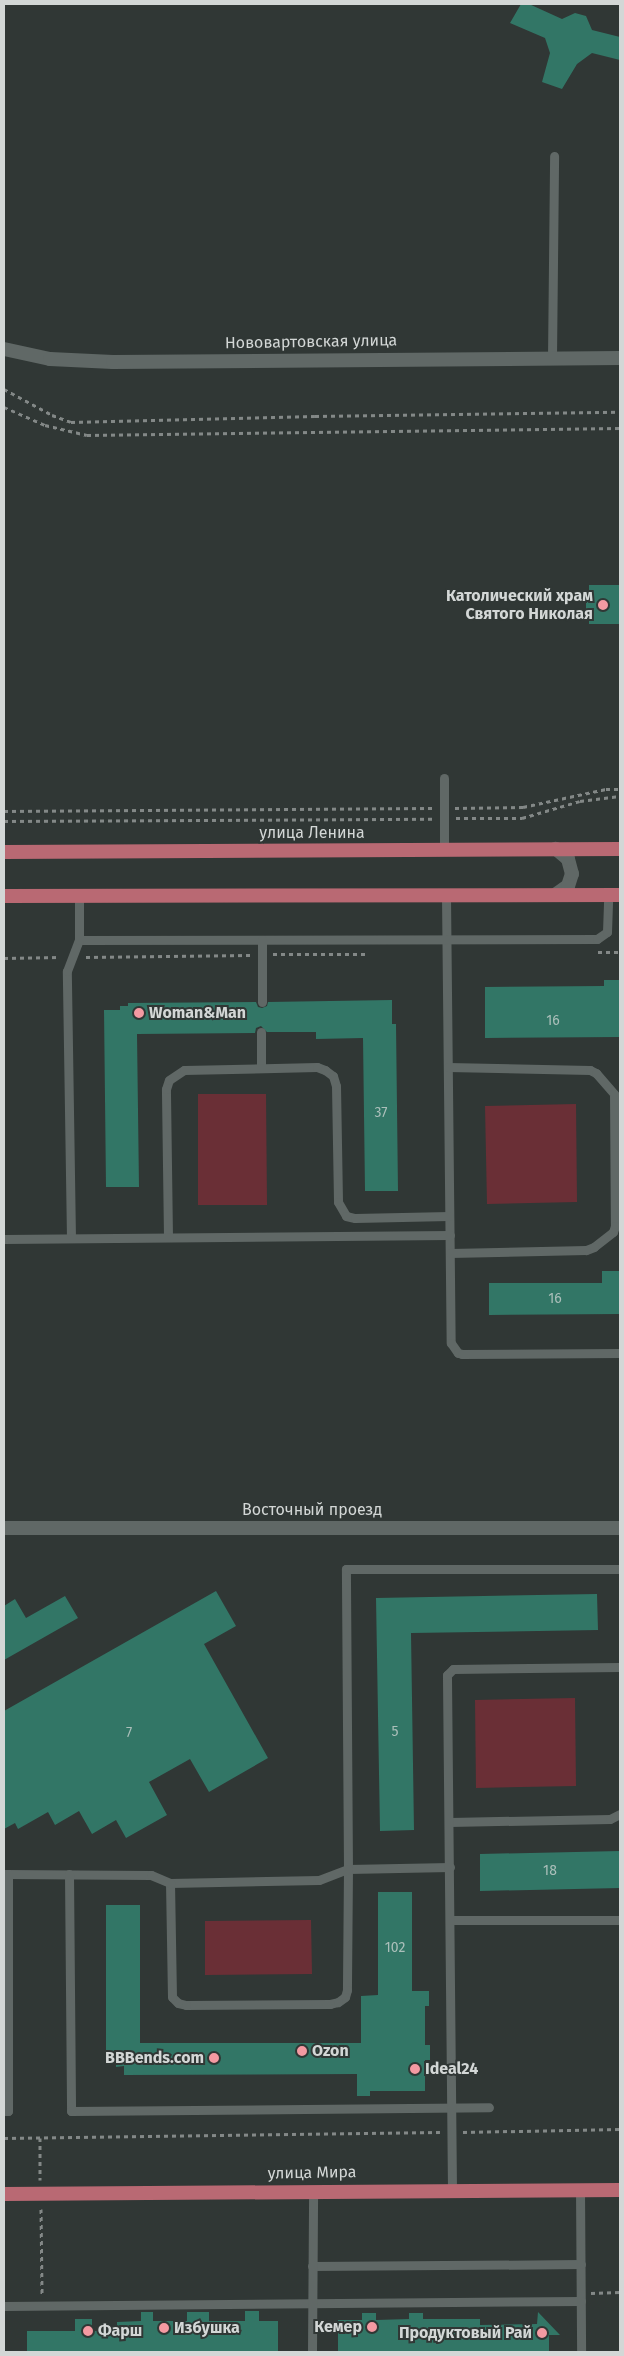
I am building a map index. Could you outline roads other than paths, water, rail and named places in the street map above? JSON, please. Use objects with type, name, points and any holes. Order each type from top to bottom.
[{"type":"main road","name":"улица Ленина","points":[[4,852],[620,849]]},
{"type":"main road","points":[[4,896],[614,895]]},
{"type":"main road","name":"улица Мира","points":[[4,2194],[620,2190]]},
{"type":"street","name":"Нововартовская улица","points":[[4,350],[50,359],[113,362],[620,358]]},
{"type":"street","points":[[555,895],[568,886],[572,874],[568,859],[556,849]]},
{"type":"street","name":"Восточный проезд","points":[[4,1528],[620,1528]]},
{"type":"lane","points":[[552,358],[554,156]]},
{"type":"lane","points":[[444,778],[444,849]]},
{"type":"lane","points":[[79,940],[597,939],[607,932],[614,895]]},
{"type":"lane","points":[[446,896],[451,1343],[458,1353],[620,1353]]},
{"type":"lane","points":[[71,1238],[67,972],[79,940],[79,897]]},
{"type":"lane","points":[[262,940],[262,1002]]},
{"type":"lane","points":[[261,1032],[261,1068]]},
{"type":"lane","points":[[168,1237],[166,1089],[169,1080],[184,1070],[317,1067],[333,1076],[336,1086],[338,1202],[346,1216],[355,1218],[450,1216]]},
{"type":"lane","points":[[448,1067],[590,1070],[611,1088],[614,1094],[615,1226],[613,1232],[594,1247],[586,1250],[450,1253]]},
{"type":"lane","points":[[4,1238],[450,1235]]},
{"type":"lane","points":[[170,1883],[170,1988],[172,1996],[178,2003],[330,2004],[338,2002],[345,1997],[347,1990],[346,1569],[620,1569]]},
{"type":"lane","points":[[452,2190],[451,1920],[447,1675],[453,1670],[620,1667]]},
{"type":"lane","points":[[450,1822],[610,1819],[620,1814]]},
{"type":"lane","points":[[4,2111],[8,2111],[6,1874],[151,1875],[170,1883],[319,1880],[348,1869],[450,1867]]},
{"type":"lane","points":[[69,1874],[71,2110],[489,2107]]},
{"type":"lane","points":[[451,1920],[620,1920]]},
{"type":"lane","points":[[580,2190],[581,2352]]},
{"type":"lane","points":[[312,2352],[313,2191]]},
{"type":"lane","points":[[312,2266],[580,2264]]},
{"type":"lane","points":[[4,2306],[312,2304],[581,2297]]},
{"type":"place","name":"Католический храм Святого Николая","points":[[603,605]]},
{"type":"place","name":"Woman&Man","points":[[139,1013]]},
{"type":"place","name":"Ozon","points":[[302,2051]]},
{"type":"place","name":"BBBends.com","points":[[214,2058]]},
{"type":"place","name":"Ideal24","points":[[415,2069]]},
{"type":"place","name":"Кемер","points":[[372,2327]]},
{"type":"place","name":"Избушка","points":[[164,2328]]},
{"type":"place","name":"Фарш","points":[[88,2331]]},
{"type":"place","name":"Продуктовый Рай","points":[[542,2333]]}]
